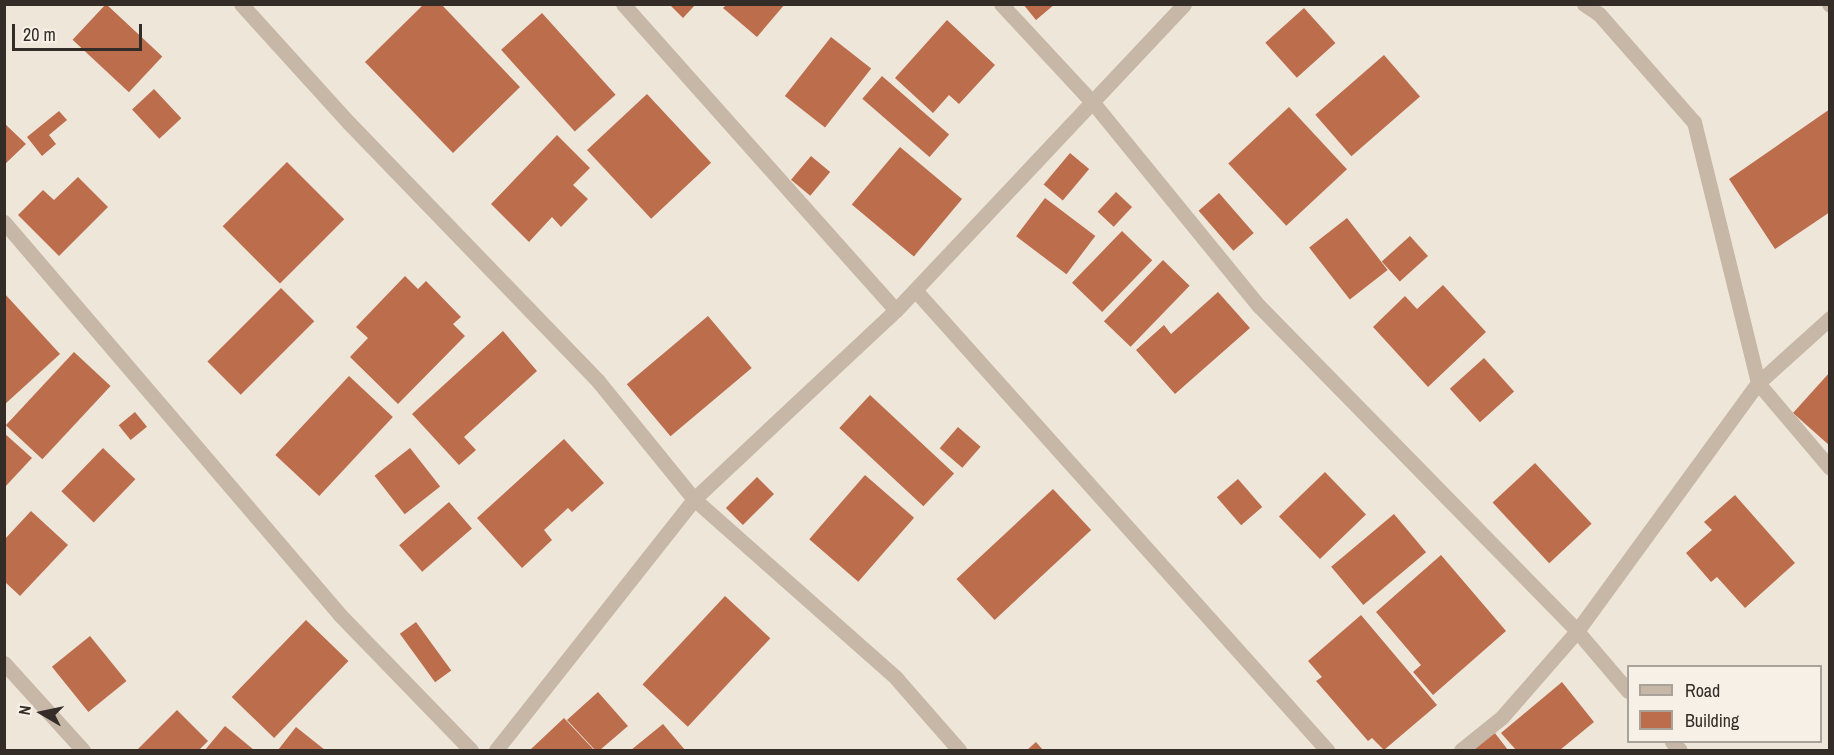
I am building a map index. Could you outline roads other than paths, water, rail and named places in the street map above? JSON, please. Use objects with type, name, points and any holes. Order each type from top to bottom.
[{"type":"street","points":[[241,4],[349,123],[598,381],[694,499],[896,678],[959,750]]},
{"type":"street","points":[[623,4],[896,310]]},
{"type":"street","points":[[1001,4],[1094,104],[1259,306],[1576,632],[1627,689]]},
{"type":"street","points":[[496,750],[694,499],[896,310],[1094,104],[1184,4]]},
{"type":"street","points":[[1584,4],[1599,14],[1694,122],[1758,383],[1830,468]]},
{"type":"street","points":[[4,222],[340,615],[471,750]]},
{"type":"street","points":[[915,290],[1327,750]]},
{"type":"street","points":[[1461,750],[1502,717],[1576,632],[1758,383],[1830,318]]},
{"type":"street","points":[[4,663],[83,750]]}]
